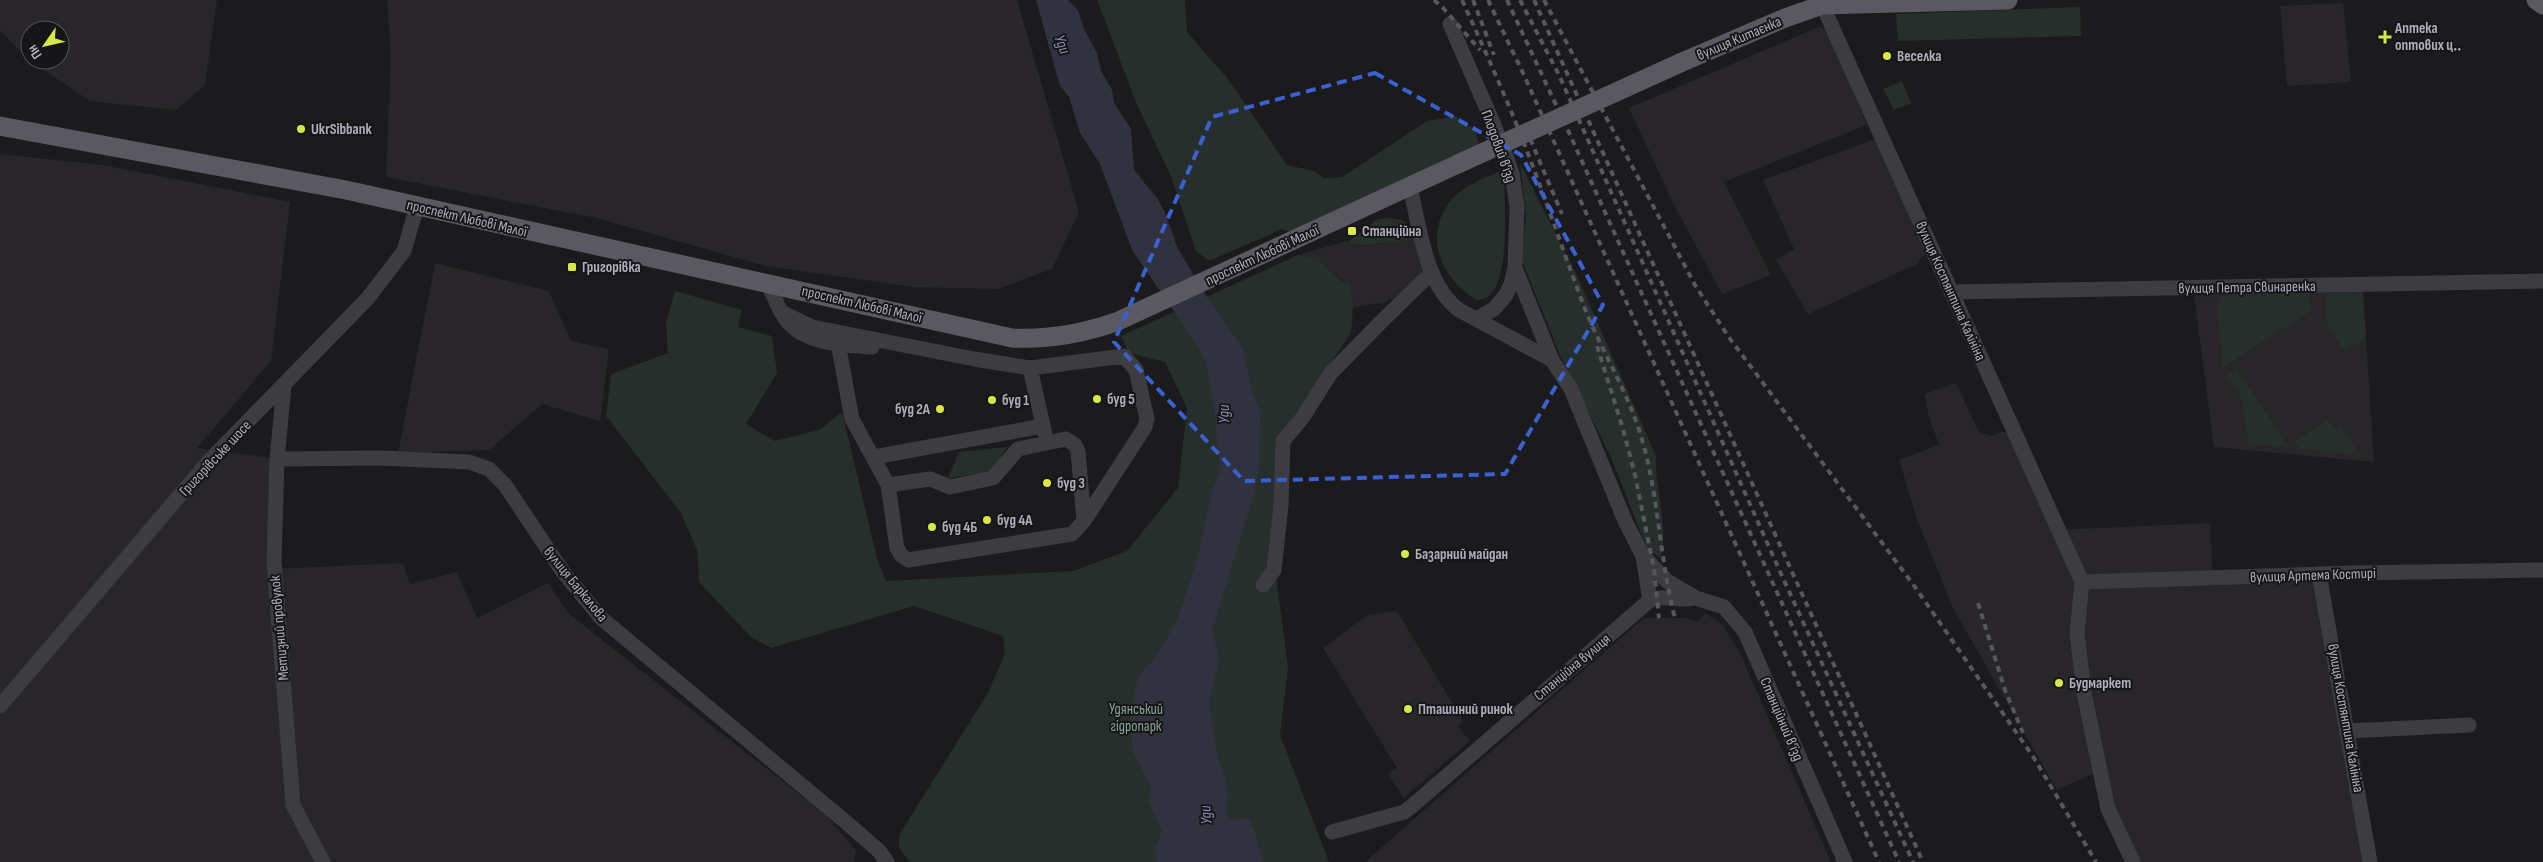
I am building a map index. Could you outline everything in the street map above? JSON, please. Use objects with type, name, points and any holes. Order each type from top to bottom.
[{"type":"main road","name":"вулиця Китаєнка","points":[[1680,63],[1821,3],[2008,0]]},
{"type":"main road","points":[[2536,0],[2543,5]]},
{"type":"main road","name":"проспект Любові Малої","points":[[0,126],[346,190],[1012,338],[1033,339],[1073,335],[1116,322],[1680,63]]},
{"type":"street","name":"вулиця Костянтина Калініна","points":[[1821,3],[2082,582]]},
{"type":"street","name":"Плодовий в'їзд","points":[[1450,24],[1494,125],[1512,173],[1517,207],[1515,268],[1506,295],[1494,309],[1476,319]]},
{"type":"street","points":[[1410,187],[1433,274],[1447,300],[1476,319],[1552,360]]},
{"type":"street","name":"Григорівське шосе","points":[[0,706],[210,460],[368,298],[404,252],[416,206]]},
{"type":"street","points":[[1515,268],[1552,360],[1571,389],[1625,521],[1643,556],[1667,581],[1696,598]]},
{"type":"street","points":[[1263,585],[1274,570],[1280,523],[1283,441],[1303,417],[1330,374],[1417,287],[1433,274]]},
{"type":"street","name":"вулиця Петра Свинаренка","points":[[1951,292],[2543,281]]},
{"type":"street","points":[[768,284],[787,323],[802,335],[838,343],[871,347],[908,345]]},
{"type":"street","points":[[781,312],[812,326],[974,360],[1030,368],[1124,356],[1136,370],[1147,419],[1145,428],[1084,520],[1072,534],[908,560],[901,555],[897,548],[888,485],[852,419],[838,343]]},
{"type":"street","points":[[1030,368],[1047,443]]},
{"type":"street","name":"Метизний провулок","points":[[284,386],[277,459],[274,562],[293,805],[324,862]]},
{"type":"street","points":[[874,457],[1043,426]]},
{"type":"street","points":[[888,485],[930,479],[950,486],[993,478],[997,476],[1018,449],[1066,439],[1075,445],[1078,451],[1084,520]]},
{"type":"street","name":"вулиця Баркалова","points":[[277,459],[381,458],[469,462],[490,469],[504,485],[563,572],[601,618],[847,823],[879,851],[887,862]]},
{"type":"street","points":[[1643,556],[1650,600],[1658,597],[1685,601],[1696,598]]},
{"type":"street","name":"вулиця Артема Костирі","points":[[2082,582],[2319,574],[2543,570]]},
{"type":"street","name":"вулиця Костянтина Калініна","points":[[2319,574],[2370,862]]},
{"type":"street","points":[[2082,582],[2077,633],[2084,692],[2108,809],[2133,862]]},
{"type":"street","name":"Станційний в’їзд","points":[[1696,598],[1724,607],[1745,632],[1845,862]]},
{"type":"street","name":"Станційна вулиця","points":[[1332,832],[1404,812],[1650,600]]},
{"type":"street","points":[[2348,731],[2469,725]]},
{"type":"highlighted area","points":[[1375,73],[1521,155],[1603,305],[1505,474],[1244,481],[1114,342],[1212,117]]},
{"type":"shaded area","points":[[0,0],[217,0],[205,85],[176,110],[90,101],[44,70],[70,70],[70,20],[20,20],[20,52],[0,30]]},
{"type":"shaded area","points":[[387,0],[1017,0],[1079,212],[1052,269],[998,289],[914,287],[766,266],[596,218],[386,177],[391,55]]},
{"type":"shaded area","points":[[2343,3],[2351,82],[2287,86],[2280,6]]},
{"type":"shaded area","points":[[1821,26],[1830,36],[1867,125],[1724,182],[1771,275],[1722,294],[1673,203],[1629,108]]},
{"type":"shaded area","points":[[1875,139],[1926,252],[1917,264],[1808,314],[1776,260],[1794,249],[1763,180]]},
{"type":"shaded area","points":[[0,154],[103,165],[290,202],[271,361],[197,448],[277,459],[274,569],[403,563],[410,584],[457,572],[477,618],[548,583],[569,614],[827,816],[856,851],[854,862],[0,862]]},
{"type":"shaded area","points":[[1416,234],[1433,274],[1400,300],[1390,299],[1387,302],[1353,307],[1349,281],[1344,282],[1318,259],[1298,255],[1347,241],[1347,243],[1356,246],[1378,245],[1387,240],[1395,243]]},
{"type":"shaded area","points":[[435,263],[549,291],[571,341],[609,349],[600,421],[542,404],[489,450],[398,453]]},
{"type":"shaded area","points":[[2363,292],[2374,462],[2214,447],[2194,295]]},
{"type":"shaded area","points":[[1956,383],[1979,432],[1993,436],[2001,431],[2012,435],[2055,530],[2210,523],[2213,581],[2317,578],[2367,862],[2129,862],[2095,773],[2057,790],[1954,610],[1918,522],[1899,460],[1939,445],[1928,414],[1925,394]]},
{"type":"shaded area","name":"Пташиний ринок","points":[[1397,611],[1463,721],[1458,726],[1470,741],[1404,798],[1388,774],[1397,768],[1323,648],[1367,615]]},
{"type":"shaded area","points":[[1705,613],[1723,625],[1741,655],[1831,862],[1365,862],[1640,621],[1646,618],[1685,618],[1698,622]]},
{"type":"green space","points":[[1097,0],[1185,0],[1187,32],[1228,79],[1287,165],[1314,171],[1324,178],[1342,177],[1427,121],[1456,116],[1475,130],[1479,144],[1293,233],[1282,229],[1209,261],[1196,251],[1172,179],[1136,102]]},
{"type":"green space","points":[[2080,7],[2081,36],[1898,41],[1896,14]]},
{"type":"green space","points":[[1902,81],[1911,103],[1894,110],[1883,89]]},
{"type":"green space","points":[[1520,163],[1578,278],[1656,456],[1657,481],[1663,521],[1663,546],[1660,558],[1647,548],[1610,455],[1560,355],[1521,258],[1526,216]]},
{"type":"green space","points":[[1504,170],[1505,238],[1500,274],[1495,288],[1487,297],[1476,300],[1465,292],[1447,272],[1441,260],[1437,234],[1446,207],[1457,194],[1472,184]]},
{"type":"green space","points":[[1378,219],[1402,220],[1415,230],[1416,234],[1395,243],[1387,241],[1362,245],[1347,243]]},
{"type":"green space","name":"Удянський гідропарк","points":[[1298,255],[1318,259],[1343,282],[1349,281],[1353,307],[1351,333],[1278,441],[1276,576],[1288,667],[1280,735],[1329,862],[910,862],[899,848],[899,835],[989,691],[1005,653],[1003,636],[914,606],[771,648],[751,637],[699,582],[697,550],[681,513],[606,416],[611,374],[668,353],[666,322],[675,291],[742,310],[738,327],[772,336],[777,373],[746,424],[775,441],[819,430],[842,412],[878,562],[886,581],[1073,571],[1127,551],[1178,488],[1187,408],[1165,362],[1129,353],[1121,336]]},
{"type":"green space","points":[[2363,292],[2366,338],[2345,352],[2326,322],[2326,293]]},
{"type":"green space","points":[[2309,293],[2311,311],[2223,367],[2217,309],[2222,295]]},
{"type":"green space","points":[[2237,368],[2288,447],[2249,445],[2241,398],[2226,376]]},
{"type":"green space","points":[[2328,420],[2336,430],[2341,427],[2361,456],[2300,449],[2295,441]]},
{"type":"green space","points":[[1007,447],[992,472],[948,478],[959,452]]},
{"type":"water","name":"Уди","points":[[1036,0],[1068,0],[1078,10],[1083,27],[1097,53],[1101,71],[1112,90],[1114,103],[1131,129],[1134,170],[1157,198],[1165,213],[1178,249],[1210,302],[1243,348],[1251,389],[1260,411],[1259,467],[1255,491],[1212,631],[1219,658],[1209,703],[1217,754],[1225,780],[1228,798],[1225,807],[1229,820],[1248,818],[1254,830],[1263,862],[1157,862],[1155,848],[1162,831],[1148,801],[1152,789],[1133,751],[1130,723],[1138,677],[1154,659],[1176,623],[1195,568],[1213,489],[1220,473],[1214,404],[1206,363],[1198,346],[1132,250],[1100,164],[1080,133],[1069,97],[1060,86]]},
{"type":"railway","points":[[1434,0],[1480,50]]},
{"type":"railway","points":[[1462,0],[1517,125],[1585,309],[1628,401],[1640,433],[1651,479],[1665,572],[1675,618]]},
{"type":"railway","points":[[1473,0],[1494,55]]},
{"type":"railway","points":[[1488,0],[1523,73],[1879,862]]},
{"type":"railway","points":[[1507,0],[1571,137],[1899,862]]},
{"type":"railway","points":[[1520,0],[1559,75],[1782,576],[1913,862]]},
{"type":"railway","points":[[1534,0],[1923,862]]},
{"type":"railway","points":[[1544,0],[1695,285],[1728,336],[1915,587],[2034,758],[2096,862]]},
{"type":"railway","points":[[1526,129],[1562,214]]},
{"type":"railway","points":[[1597,346],[1635,475],[1654,569],[1659,618]]},
{"type":"railway","points":[[1978,603],[2005,690],[2023,733]]},
{"type":"place","name":"Аптека оптових ц‥","points":[[2385,37]]},
{"type":"place","name":"Веселка","points":[[1887,56]]},
{"type":"place","name":"UkrSibbank","points":[[301,129]]},
{"type":"place","name":"Станційна","points":[[1352,231]]},
{"type":"place","name":"Григорівка","points":[[572,267]]},
{"type":"place","name":"буд 5","points":[[1097,399]]},
{"type":"place","name":"буд 1","points":[[992,400]]},
{"type":"place","name":"буд 2А","points":[[940,409]]},
{"type":"place","name":"буд 3","points":[[1047,483]]},
{"type":"place","name":"буд 4А","points":[[987,520]]},
{"type":"place","name":"буд 4Б","points":[[932,527]]},
{"type":"place","name":"Базарний майдан","points":[[1405,554]]},
{"type":"place","name":"Будмаркет","points":[[2059,683]]},
{"type":"place","name":"Пташиний ринок","points":[[1408,709]]}]
